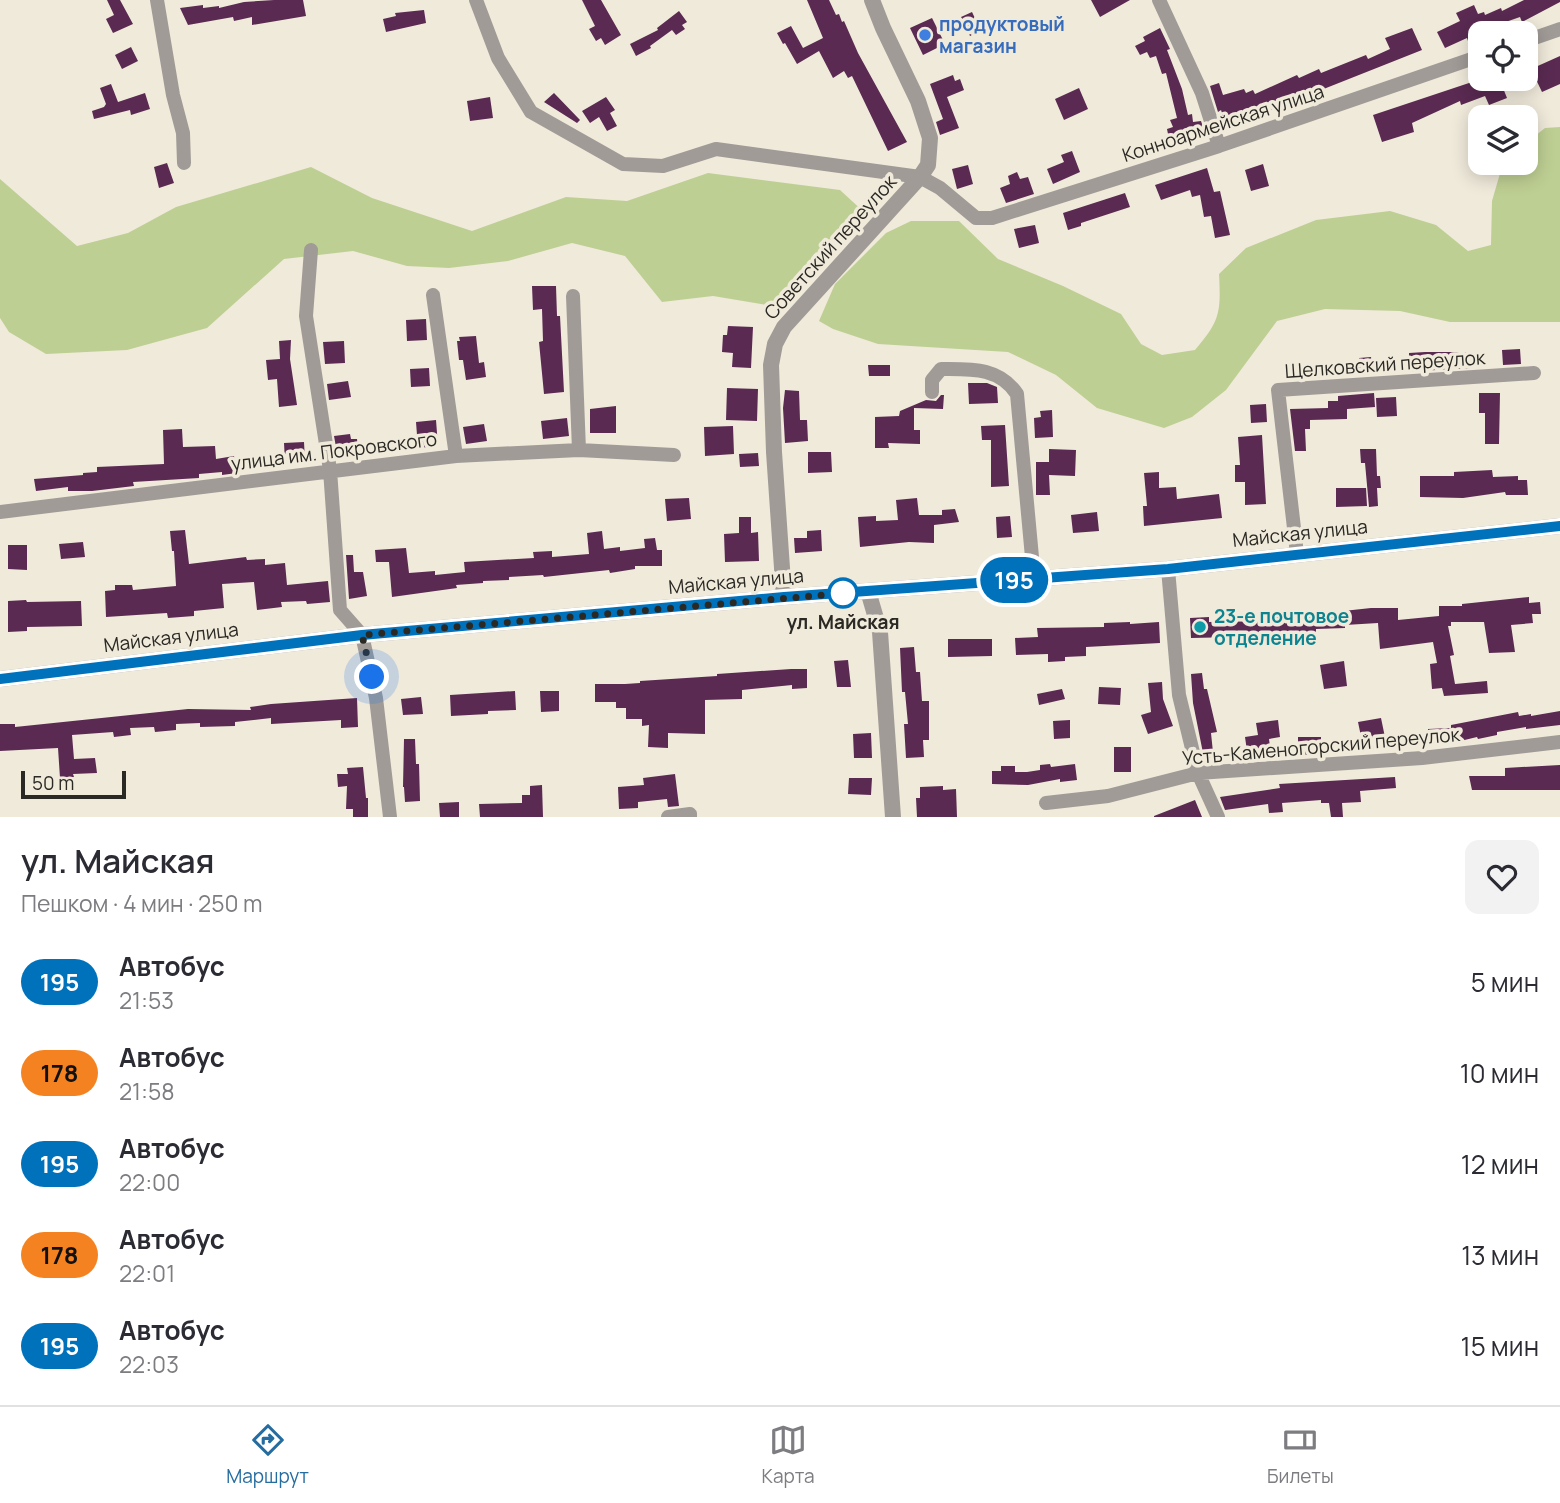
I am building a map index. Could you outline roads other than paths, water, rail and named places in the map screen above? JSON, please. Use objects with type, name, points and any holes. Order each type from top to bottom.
[{"type":"street","points":[[157,0],[173,94],[183,133],[184,163]]},
{"type":"street","points":[[476,0],[498,58],[531,112],[623,164],[663,166],[716,149],[920,177],[928,165],[930,138],[918,101],[872,0]]},
{"type":"street","points":[[1159,0],[1202,93],[1219,146]]},
{"type":"street","points":[[1538,37],[1560,29]]},
{"type":"street","name":"Конноармейская улица","points":[[920,177],[940,188],[976,218],[992,218],[1219,146],[1468,60]]},
{"type":"street","name":"Советский переулок","points":[[784,597],[774,452],[771,365],[775,344],[784,327],[920,177]]},
{"type":"street","points":[[311,250],[306,316],[329,468],[340,610],[362,635],[376,698],[390,817]]},
{"type":"street","points":[[433,295],[456,456]]},
{"type":"street","points":[[573,296],[579,450]]},
{"type":"street","points":[[932,392],[932,380],[941,369],[975,369],[995,373],[1011,385],[1017,394],[1034,579]]},
{"type":"street","name":"Щелковский переулок","points":[[1297,554],[1278,390],[1534,373]]},
{"type":"street","name":"улица им. Покровского","points":[[0,512],[329,468],[456,456],[579,450],[674,455]]},
{"type":"street","name":"Майская улица","points":[[0,679],[362,635],[784,597],[1168,569],[1560,526]]},
{"type":"street","points":[[1168,569],[1180,695],[1198,773],[1218,817]]},
{"type":"street","points":[[868,591],[880,632],[893,817]]},
{"type":"street","name":"Усть-Каменогорский переулок","points":[[1045,803],[1108,796],[1198,773],[1422,758],[1560,742]]},
{"type":"street","points":[[668,817],[690,814],[690,817]]},
{"type":"place","name":"продуктовый магазин","points":[[925,35]]},
{"type":"place","name":"ул. Майская","points":[[843,593]]},
{"type":"place","name":"23-е почтовое отделение","points":[[1200,627]]}]
